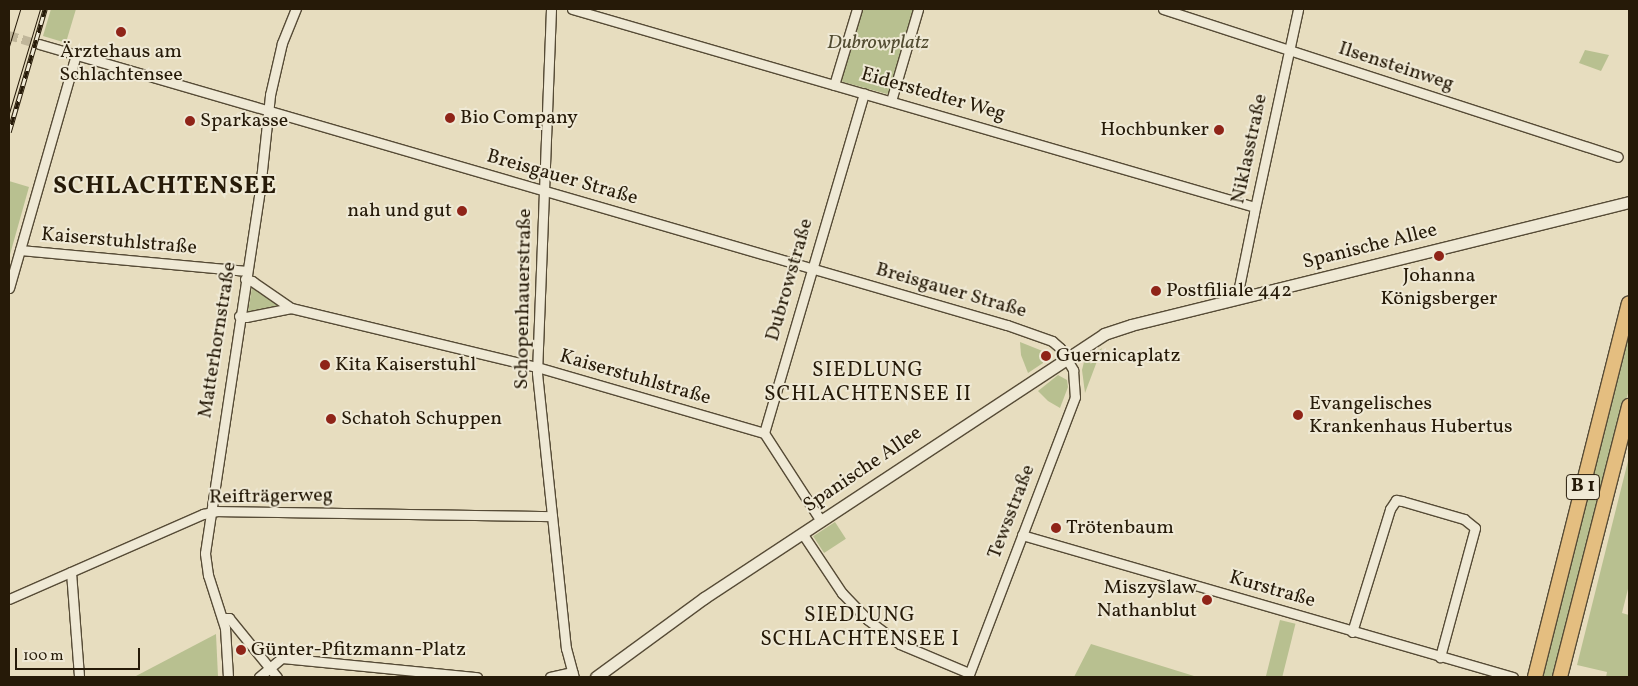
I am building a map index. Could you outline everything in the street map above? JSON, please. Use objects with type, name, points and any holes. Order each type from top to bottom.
[{"type":"main road","name":"Spanische Allee","points":[[596,677],[704,598],[1091,342],[1120,328],[1629,202]]},
{"type":"main road","name":"B 1","points":[[1535,677],[1629,304]]},
{"type":"main road","name":"B 1","points":[[1560,677],[1629,406]]},
{"type":"street","name":"Matterhornstraße","points":[[228,677],[228,657],[223,618],[206,565],[205,553],[209,513],[260,189],[268,111],[276,62],[296,9]]},
{"type":"street","name":"Schopenhauerstraße","points":[[551,9],[536,367],[566,648],[573,674]]},
{"type":"street","name":"Eiderstedter Weg","points":[[572,9],[1255,207]]},
{"type":"street","points":[[834,85],[857,9]]},
{"type":"street","points":[[891,101],[918,9]]},
{"type":"street","name":"Ilsensteinweg","points":[[1163,9],[1618,157]]},
{"type":"street","name":"Niklasstraße","points":[[1242,298],[1240,287],[1255,207],[1298,9]]},
{"type":"street","name":"Breisgauer Straße","points":[[39,44],[1041,336],[1052,341],[1067,358]]},
{"type":"street","points":[[9,288],[76,54]]},
{"type":"street","name":"Dubrowstraße","points":[[764,434],[811,268],[864,93]]},
{"type":"street","name":"Kaiserstuhlstraße","points":[[20,250],[246,275],[291,308],[536,367],[764,434]]},
{"type":"street","name":"Kaiserstuhlstraße","points":[[239,316],[246,317],[291,308]]},
{"type":"street","name":"Tewsstraße","points":[[968,675],[1075,397],[1075,376],[1067,358]]},
{"type":"street","points":[[764,434],[822,521]]},
{"type":"street","points":[[1352,632],[1392,503],[1396,500],[1420,506],[1470,521],[1475,528],[1440,657]]},
{"type":"street","name":"Reifträgerweg","points":[[9,599],[209,513],[552,516]]},
{"type":"street","points":[[802,533],[842,593],[868,620],[900,644],[968,675]]},
{"type":"street","name":"Kurstraße","points":[[1022,535],[1352,632],[1513,677]]},
{"type":"street","points":[[71,572],[79,677]]},
{"type":"street","points":[[223,618],[229,618],[277,677]]},
{"type":"street","points":[[259,677],[282,658],[477,677]]},
{"type":"street","points":[[550,677],[573,674]]},
{"type":"green space","points":[[51,9],[76,9],[67,39],[63,42],[43,36]]},
{"type":"green space","name":"Dubrowplatz","points":[[860,9],[915,9],[891,91],[887,94],[843,82],[840,79]]},
{"type":"green space","points":[[1585,50],[1609,55],[1601,71],[1579,63]]},
{"type":"green space","points":[[9,181],[29,187],[9,258]]},
{"type":"green space","points":[[252,287],[280,305],[280,306],[248,312]]},
{"type":"green space","points":[[1629,319],[1629,389],[1556,677],[1547,677],[1539,675]]},
{"type":"green space","points":[[1020,342],[1045,352],[1043,363],[1028,373],[1021,355]]},
{"type":"green space","points":[[1102,348],[1085,393],[1082,370],[1084,362]]},
{"type":"green space","points":[[1058,375],[1067,380],[1068,387],[1060,408],[1048,401],[1038,391]]},
{"type":"green space","points":[[1629,457],[1629,585],[1622,613],[1629,615],[1629,677],[1606,677],[1607,672],[1577,665]]},
{"type":"green space","points":[[835,522],[846,539],[824,553],[813,536]]},
{"type":"green space","points":[[1280,620],[1296,624],[1282,677],[1266,677]]},
{"type":"green space","points":[[216,634],[218,677],[136,677],[136,676]]},
{"type":"green space","points":[[1091,644],[1194,676],[1197,677],[1074,677]]},
{"type":"tunnel","points":[[9,35],[39,44]]},
{"type":"tram line","points":[[9,46],[20,9]]},
{"type":"tram line","points":[[9,113],[40,9]]},
{"type":"railway","points":[[9,132],[45,9]]},
{"type":"place","name":"Ärztehaus am Schlachtensee","points":[[121,32]]},
{"type":"place","name":"Bio Company","points":[[450,118]]},
{"type":"place","name":"Sparkasse","points":[[190,121]]},
{"type":"place","name":"Hochbunker","points":[[1219,130]]},
{"type":"place","name":"nah und gut","points":[[462,211]]},
{"type":"place","name":"Johanna Königsberger","points":[[1439,256]]},
{"type":"place","name":"Postfiliale 442","points":[[1156,291]]},
{"type":"place","name":"Guernicaplatz","points":[[1046,356]]},
{"type":"place","name":"Kita Kaiserstuhl","points":[[325,365]]},
{"type":"place","name":"Evangelisches Krankenhaus Hubertus","points":[[1298,415]]},
{"type":"place","name":"Schatoh Schuppen","points":[[331,419]]},
{"type":"place","name":"Trötenbaum","points":[[1056,528]]},
{"type":"place","name":"Miszyslaw Nathanblut","points":[[1207,600]]},
{"type":"place","name":"Günter-Pfitzmann-Platz","points":[[241,650]]},
{"type":"district","name":"SCHLACHTENSEE","points":[[165,187]]},
{"type":"district","name":"SIEDLUNG SCHLACHTENSEE II","points":[[868,383]]},
{"type":"district","name":"SIEDLUNG SCHLACHTENSEE I","points":[[860,628]]}]
